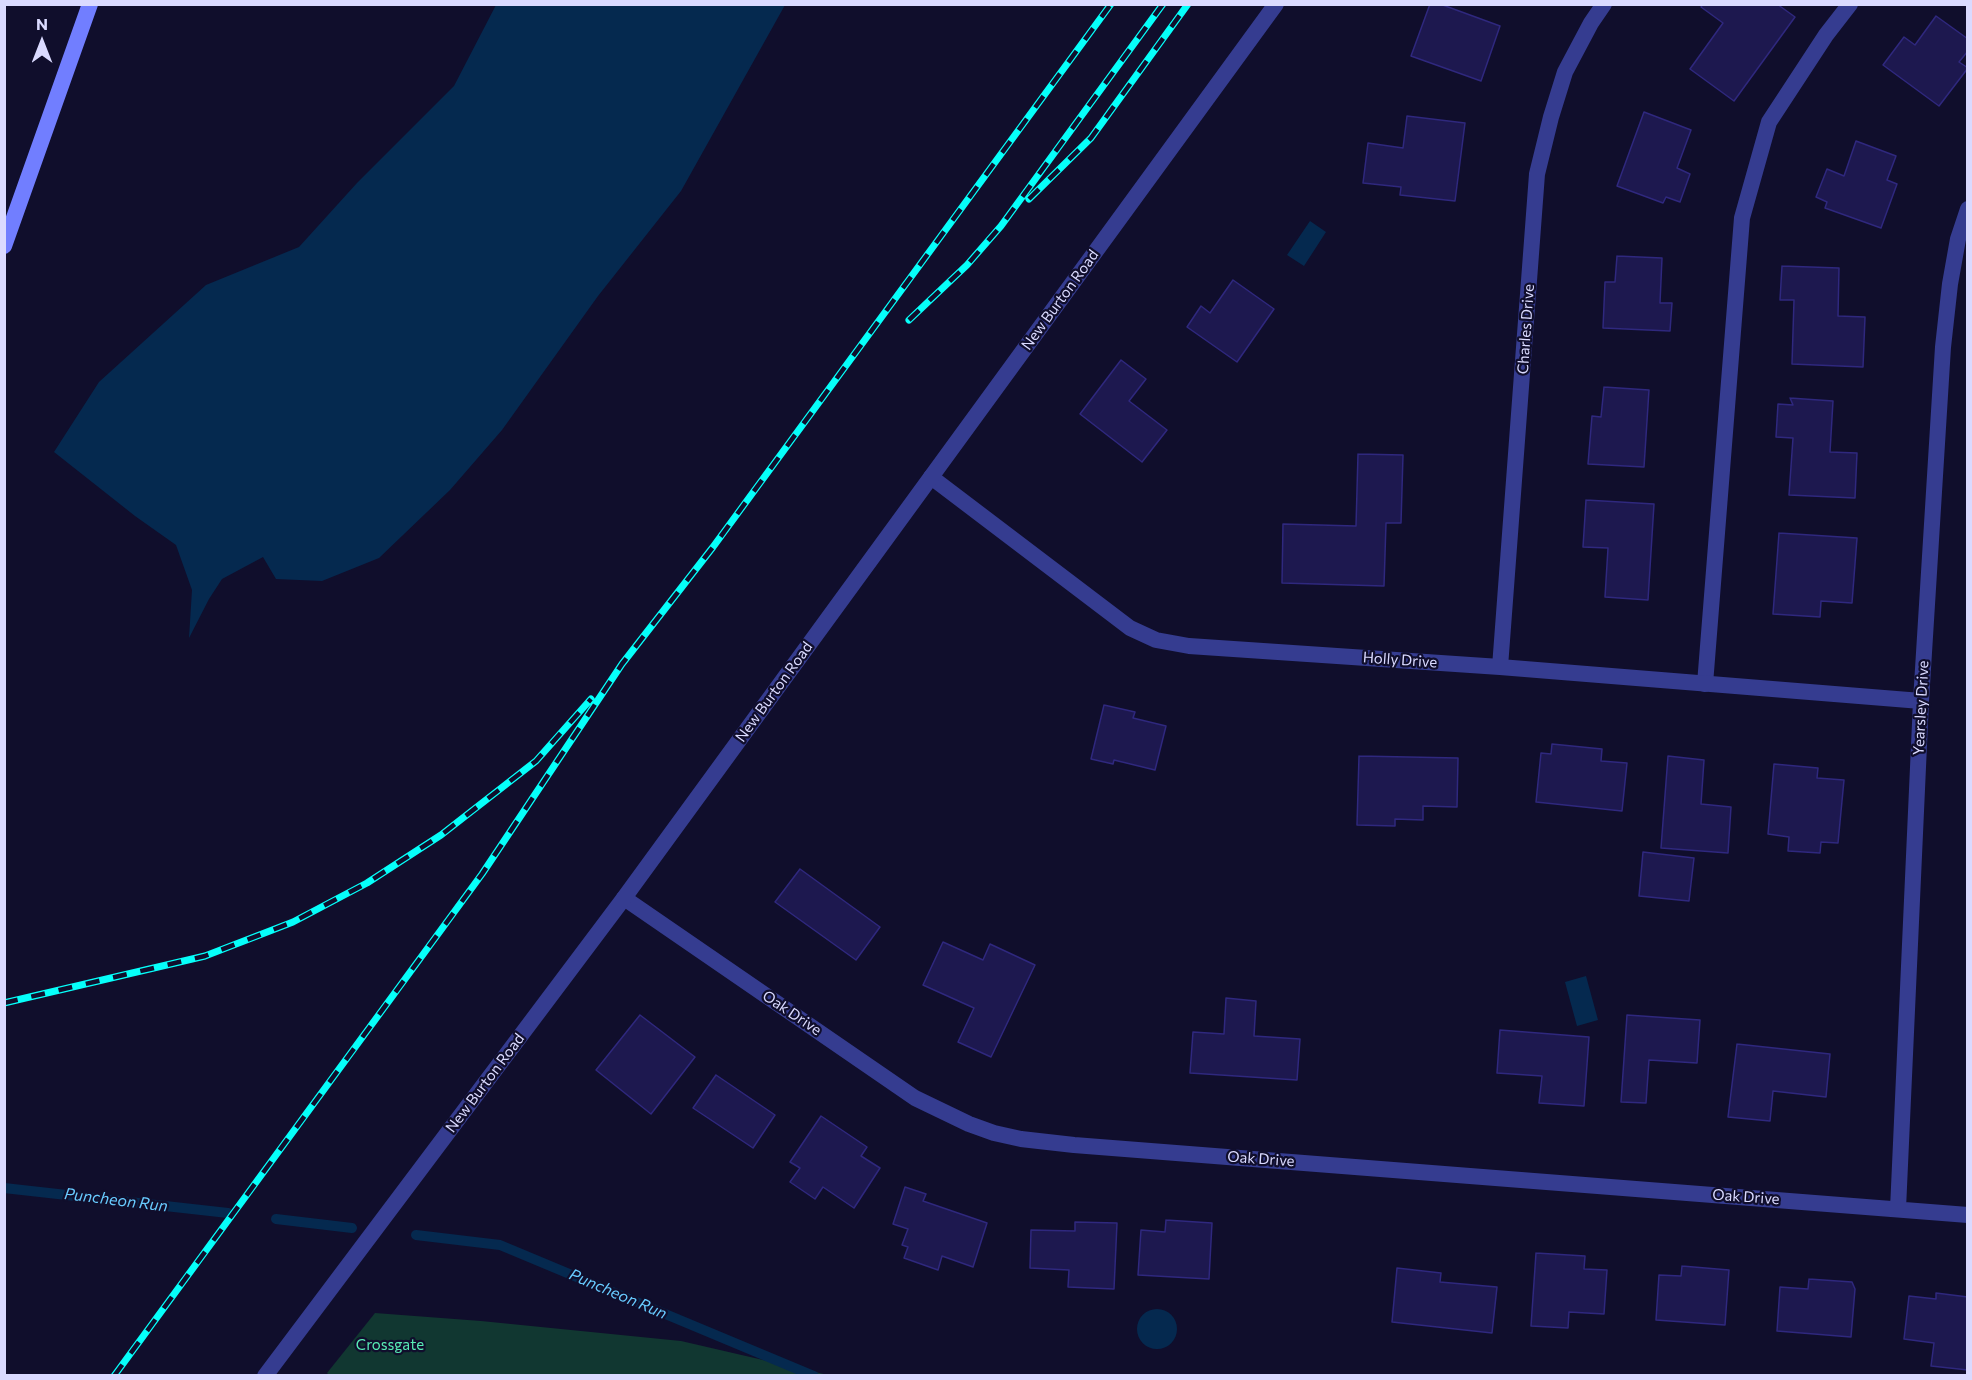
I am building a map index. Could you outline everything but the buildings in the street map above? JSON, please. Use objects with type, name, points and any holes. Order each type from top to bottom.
[{"type":"main road","points":[[4,246],[90,4]]},
{"type":"street","name":"New Burton Road","points":[[266,1375],[624,898],[1276,4]]},
{"type":"street","name":"Charles Drive","points":[[1500,667],[1537,174],[1565,72],[1591,23],[1604,4]]},
{"type":"street","points":[[1705,684],[1742,218],[1769,122],[1826,35],[1850,4]]},
{"type":"street","name":"Yearsley Drive","points":[[1898,1209],[1921,701],[1943,347],[1958,239],[1968,209]]},
{"type":"street","name":"Holly Drive","points":[[931,477],[1130,628],[1156,640],[1189,646],[1500,667],[1921,701]]},
{"type":"street","name":"Oak Drive","points":[[624,898],[915,1098],[969,1124],[994,1133],[1021,1139],[1074,1145],[1968,1215]]},
{"type":"green space","name":"Crossgate","points":[[375,1313],[681,1341],[828,1375],[329,1375],[327,1373]]},
{"type":"water","points":[[496,5],[785,5],[681,191],[598,296],[502,430],[450,490],[379,558],[322,581],[276,579],[263,557],[222,579],[189,638],[192,590],[176,545],[54,452],[99,382],[206,285],[299,247],[357,183],[454,86]]},
{"type":"water","points":[[1310,221],[1326,232],[1304,266],[1287,255]]},
{"type":"water","points":[[1586,976],[1598,1020],[1577,1026],[1565,982]]},
{"type":"water","points":[[1157,1309],[1165,1310],[1171,1315],[1176,1321],[1176,1337],[1171,1343],[1165,1348],[1157,1349],[1149,1348],[1143,1343],[1138,1337],[1137,1329],[1138,1321],[1143,1315],[1149,1310]]},
{"type":"waterway","name":"Puncheon Run","points":[[4,1188],[228,1213]]},
{"type":"waterway","name":"Puncheon Run","points":[[276,1219],[352,1228]]},
{"type":"waterway","name":"Puncheon Run","points":[[416,1235],[500,1245],[814,1376]]},
{"type":"railway","points":[[114,1376],[482,874],[622,664],[713,547],[1111,4]]},
{"type":"railway","points":[[909,320],[967,265],[1001,226],[1163,4]]},
{"type":"railway","points":[[1029,199],[1091,138],[1188,4]]},
{"type":"railway","points":[[4,1003],[205,956],[293,922],[367,883],[441,835],[536,761],[591,699]]}]
